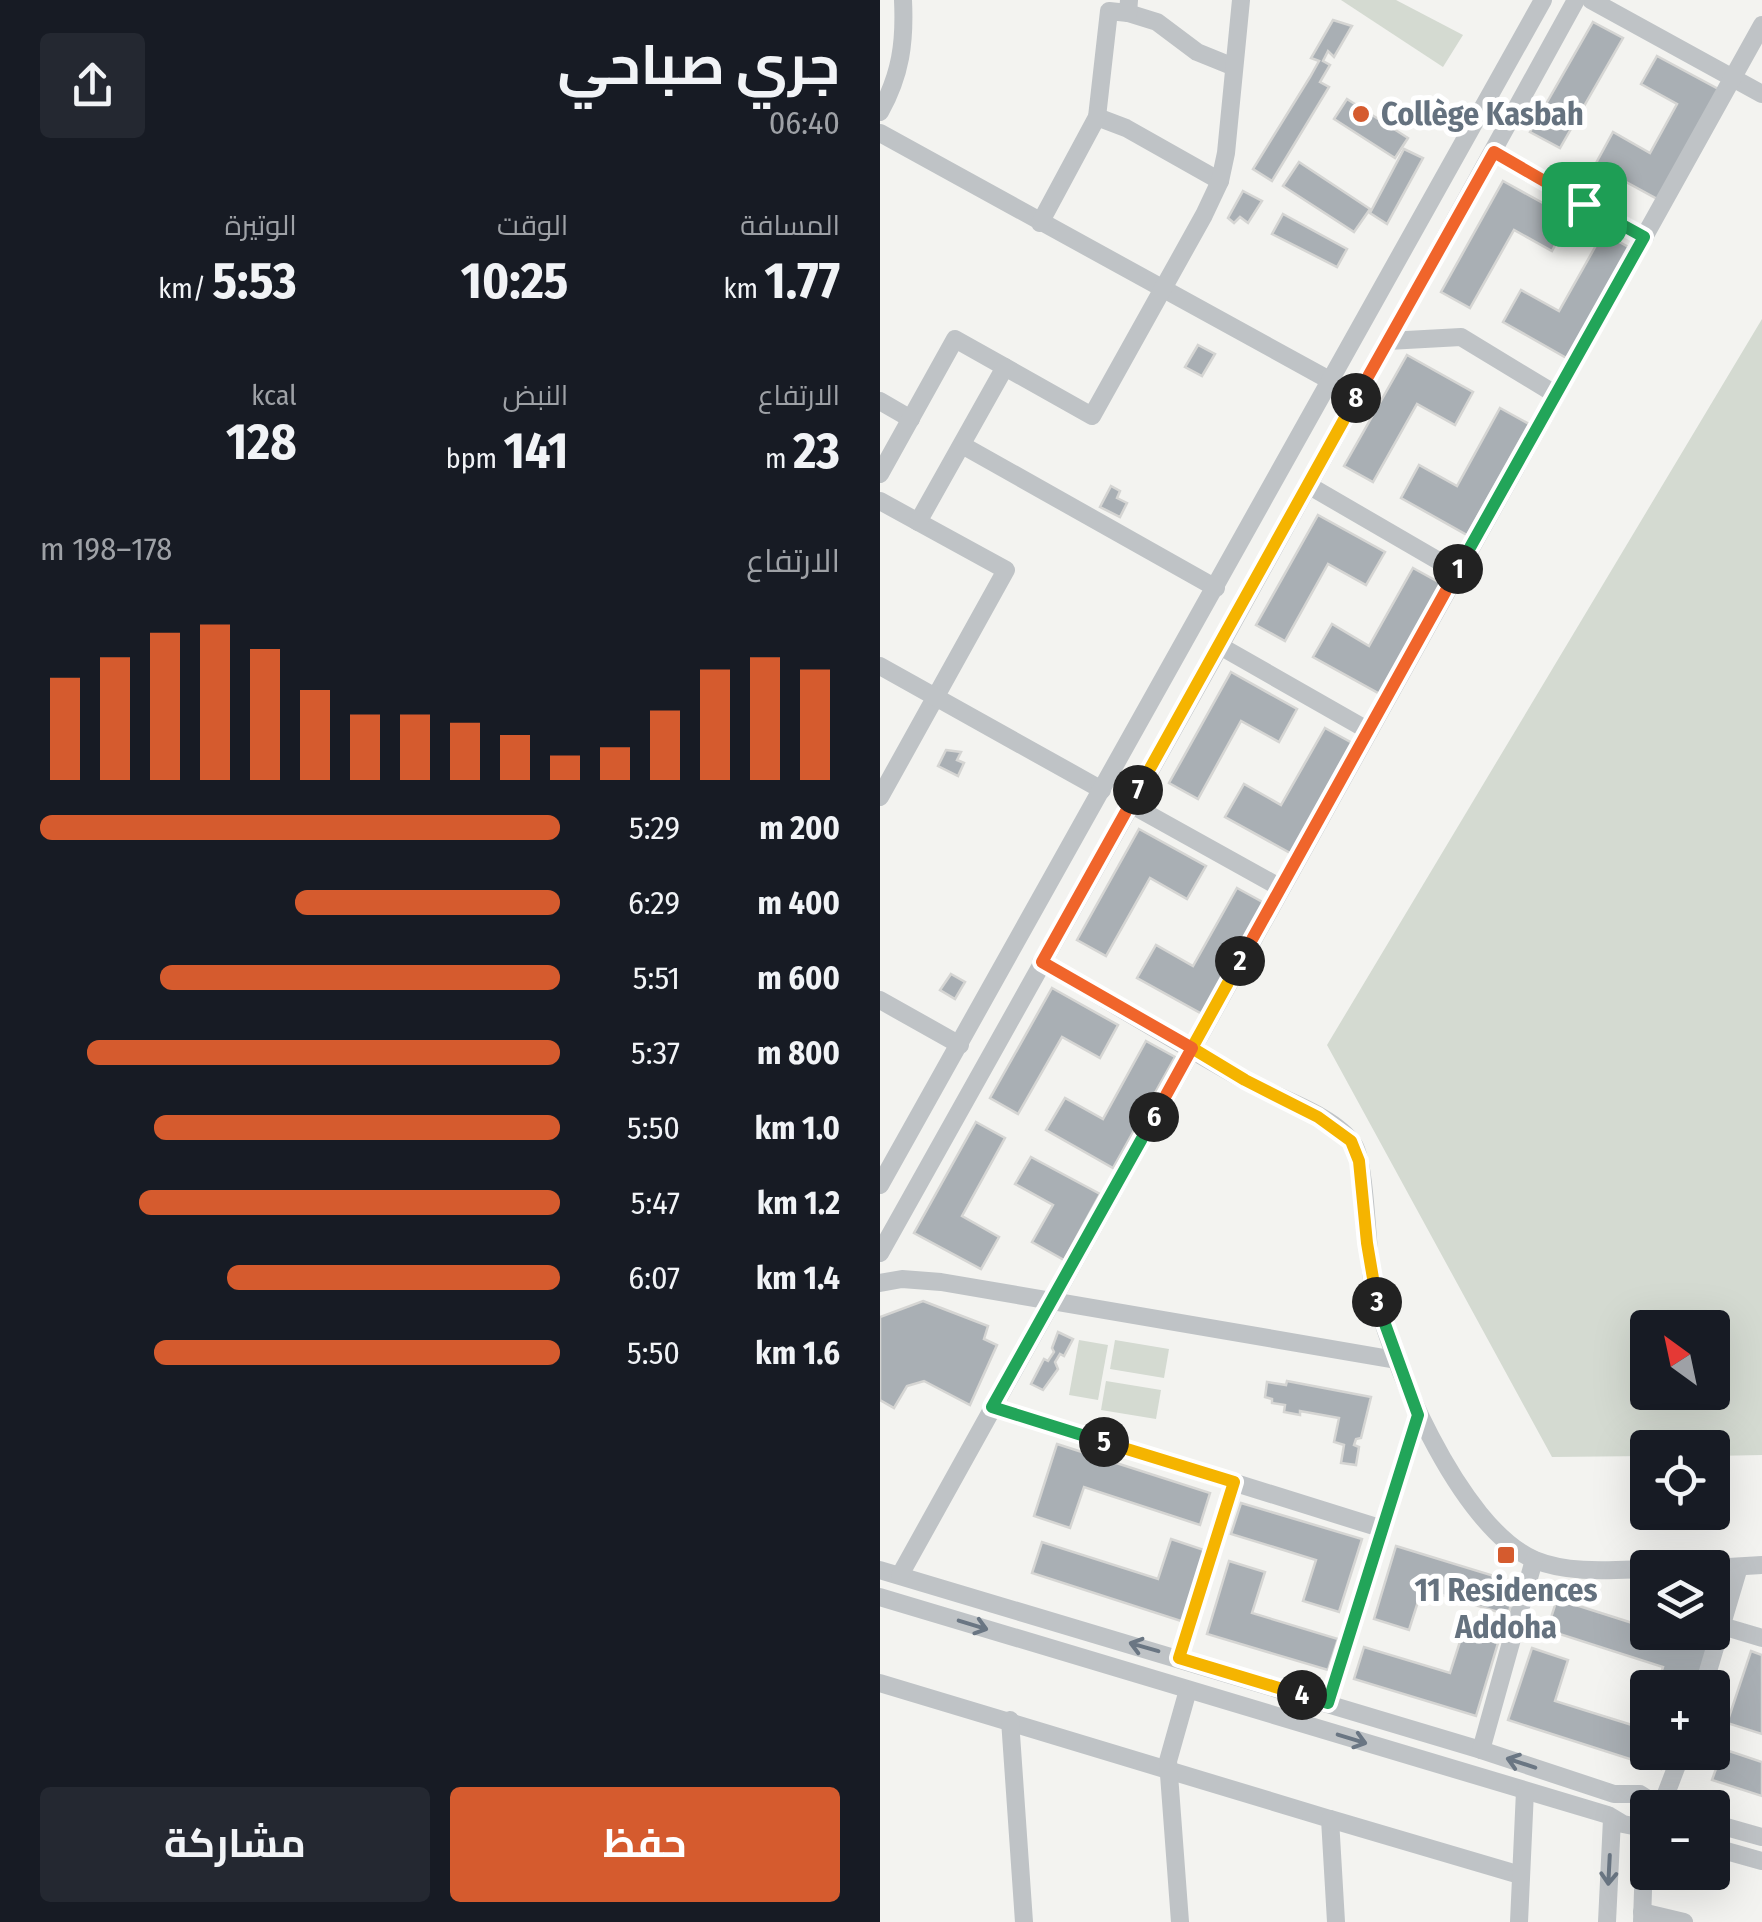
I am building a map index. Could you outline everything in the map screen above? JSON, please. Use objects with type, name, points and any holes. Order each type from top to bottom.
[{"type":"street","points":[[880,112],[900,70],[904,49],[903,0]]},
{"type":"street","points":[[880,474],[955,339],[1092,416],[1220,180],[1240,0]]},
{"type":"street","points":[[880,1185],[1543,0]]},
{"type":"street","points":[[880,1253],[1576,0]]},
{"type":"street","points":[[1591,0],[1762,94]]},
{"type":"street","points":[[1040,223],[1098,117],[1108,11],[1128,6],[1198,52],[1234,67]]},
{"type":"street","points":[[900,1576],[1762,25]]},
{"type":"street","points":[[1098,117],[1126,128],[1220,180]]},
{"type":"street","points":[[880,133],[1331,380]]},
{"type":"street","points":[[1494,152],[1644,237]]},
{"type":"street","points":[[1388,341],[1461,338],[1555,394]]},
{"type":"street","points":[[918,522],[1004,368]]},
{"type":"street","points":[[880,402],[912,419]]},
{"type":"street","points":[[962,445],[1216,588]]},
{"type":"street","points":[[1308,484],[1456,572]]},
{"type":"street","points":[[880,501],[1006,570],[880,797]]},
{"type":"street","points":[[1220,646],[1369,731]]},
{"type":"street","points":[[880,666],[1102,790]]},
{"type":"street","points":[[1130,804],[1281,888]]},
{"type":"street","points":[[1042,962],[1245,1080],[1318,1117],[1351,1141],[1359,1161],[1372,1279],[1382,1320],[1418,1415],[1454,1477],[1513,1547],[1534,1560],[1580,1569],[1630,1569]]},
{"type":"street","points":[[880,1000],[960,1045]]},
{"type":"street","points":[[880,1283],[902,1279],[928,1281],[1396,1360]]},
{"type":"street","points":[[992,1407],[1380,1528]]},
{"type":"street","points":[[1328,1703],[1418,1415]]},
{"type":"street","points":[[1179,1658],[1234,1482]]},
{"type":"street","points":[[1481,1750],[1534,1560]]},
{"type":"street","points":[[1730,1567],[1762,1564]]},
{"type":"street","points":[[1730,1596],[1738,1567]]},
{"type":"street","points":[[880,1570],[1328,1703],[1614,1794],[1630,1794]]},
{"type":"street","points":[[880,1597],[1630,1824]]},
{"type":"street","points":[[1730,1628],[1762,1638]]},
{"type":"street","points":[[880,1683],[1520,1875]]},
{"type":"street","points":[[1180,1922],[1168,1761],[1188,1690]]},
{"type":"street","points":[[1010,1720],[1024,1922]]},
{"type":"street","points":[[1519,1922],[1524,1792]]},
{"type":"street","points":[[1607,1922],[1610,1817],[1605,1800],[1614,1794]]},
{"type":"street","points":[[1330,1819],[1336,1922]]},
{"type":"street","points":[[1730,1828],[1762,1837]]},
{"type":"street","points":[[1730,1852],[1762,1861]]},
{"type":"street","points":[[1643,1890],[1642,1917],[1684,1922]]},
{"type":"shaded area","points":[[1341,0],[1396,0],[1463,35],[1443,67]]},
{"type":"shaded area","points":[[1762,319],[1762,1455],[1730,1456],[1730,1430],[1630,1430],[1630,1456],[1552,1457],[1327,1045]]},
{"type":"shaded area","points":[[1079,1340],[1108,1345],[1098,1400],[1069,1395]]},
{"type":"shaded area","points":[[1115,1340],[1169,1349],[1164,1378],[1110,1369]]},
{"type":"shaded area","points":[[1106,1381],[1161,1390],[1156,1419],[1101,1410]]},
{"type":"building","points":[[1333,20],[1352,26],[1334,57],[1328,51],[1323,61],[1330,65],[1320,82],[1329,87],[1272,181],[1253,169],[1319,61],[1311,58]]},
{"type":"building","points":[[1593,22],[1623,38],[1560,148],[1530,132]]},
{"type":"building","points":[[1657,56],[1722,91],[1661,201],[1595,165],[1613,132],[1650,153],[1677,104],[1641,84]]},
{"type":"building","points":[[1347,99],[1408,138],[1395,158],[1334,119]]},
{"type":"building","points":[[1404,149],[1423,158],[1387,224],[1370,213]]},
{"type":"building","points":[[1299,162],[1370,209],[1354,232],[1283,186]]},
{"type":"building","points":[[1503,181],[1570,218],[1552,251],[1514,230],[1470,308],[1441,292]]},
{"type":"building","points":[[1243,191],[1262,201],[1248,223],[1240,217],[1234,223],[1228,218]]},
{"type":"building","points":[[1283,214],[1347,249],[1337,267],[1272,234]]},
{"type":"building","points":[[1603,233],[1632,249],[1570,360],[1503,322],[1521,290],[1559,311]]},
{"type":"building","points":[[1198,345],[1215,354],[1202,376],[1185,367]]},
{"type":"building","points":[[1407,355],[1473,392],[1455,425],[1417,404],[1373,482],[1344,466]]},
{"type":"building","points":[[1500,408],[1529,424],[1467,535],[1401,498],[1419,465],[1457,486]]},
{"type":"building","points":[[1111,486],[1120,491],[1117,498],[1127,503],[1120,517],[1100,507]]},
{"type":"building","points":[[1318,515],[1385,552],[1366,585],[1328,564],[1285,641],[1256,625]]},
{"type":"building","points":[[1413,568],[1442,584],[1380,694],[1313,657],[1332,624],[1369,646]]},
{"type":"building","points":[[1231,672],[1297,709],[1279,742],[1241,721],[1198,799],[1169,783]]},
{"type":"building","points":[[1325,728],[1354,744],[1292,854],[1225,817],[1244,784],[1281,805]]},
{"type":"building","points":[[946,750],[961,752],[957,760],[964,763],[958,776],[938,766]]},
{"type":"building","points":[[1139,829],[1206,866],[1187,899],[1150,878],[1106,956],[1077,940]]},
{"type":"building","points":[[1237,888],[1266,904],[1204,1015],[1137,978],[1156,945],[1193,966]]},
{"type":"building","points":[[951,974],[965,982],[955,999],[940,990]]},
{"type":"building","points":[[1052,988],[1118,1025],[1100,1058],[1062,1037],[1018,1114],[990,1098]]},
{"type":"building","points":[[1146,1041],[1175,1057],[1113,1168],[1046,1130],[1065,1098],[1103,1119]]},
{"type":"building","points":[[976,1122],[1005,1138],[962,1216],[999,1237],[981,1269],[914,1233]]},
{"type":"building","points":[[1031,1157],[1100,1194],[1064,1260],[1032,1242],[1053,1205],[1015,1184]]},
{"type":"building","points":[[923,1301],[988,1326],[984,1339],[997,1345],[970,1405],[924,1381],[907,1386],[894,1408],[880,1400],[880,1317]]},
{"type":"building","points":[[1058,1332],[1073,1339],[1064,1356],[1060,1354],[1055,1362],[1058,1369],[1043,1390],[1031,1384],[1044,1359],[1048,1361],[1054,1352]]},
{"type":"building","points":[[1287,1381],[1371,1397],[1361,1438],[1354,1445],[1359,1447],[1356,1465],[1341,1463],[1344,1445],[1334,1442],[1339,1418],[1284,1412],[1285,1405],[1265,1397],[1267,1382],[1286,1385]]},
{"type":"building","points":[[1057,1444],[1210,1493],[1200,1525],[1084,1487],[1070,1528],[1034,1516]]},
{"type":"building","points":[[1241,1503],[1362,1539],[1339,1612],[1303,1601],[1316,1560],[1231,1534]]},
{"type":"building","points":[[1171,1539],[1207,1551],[1184,1622],[1032,1573],[1042,1542],[1158,1579]]},
{"type":"building","points":[[1396,1546],[1517,1583],[1508,1615],[1422,1589],[1409,1630],[1374,1619]]},
{"type":"building","points":[[1229,1561],[1265,1572],[1252,1613],[1338,1639],[1328,1670],[1207,1634]]},
{"type":"building","points":[[1557,1599],[1630,1622],[1630,1650],[1708,1650],[1702,1670],[1662,1670],[1663,1667],[1547,1630]]},
{"type":"building","points":[[1463,1632],[1498,1643],[1476,1716],[1354,1679],[1364,1647],[1450,1673]]},
{"type":"building","points":[[1532,1648],[1568,1660],[1555,1701],[1630,1724],[1630,1759],[1508,1720]]},
{"type":"building","points":[[1751,1651],[1762,1655],[1762,1734],[1730,1724]]},
{"type":"building","points":[[1730,1751],[1762,1762],[1762,1796],[1712,1780],[1716,1770],[1730,1770]]},
{"type":"place","name":"Collège Kasbah","points":[[1361,114]]},
{"type":"place","name":"11 Residences Addoha","points":[[1506,1555]]},
{"type":"route","points":[[1584,204],[1494,152],[1042,962],[1192,1048],[992,1407],[1234,1482],[1179,1658],[1328,1703],[1418,1415],[1382,1320],[1372,1279],[1359,1161],[1351,1141],[1331,1125],[1192,1048],[1644,237],[1584,204]]}]
